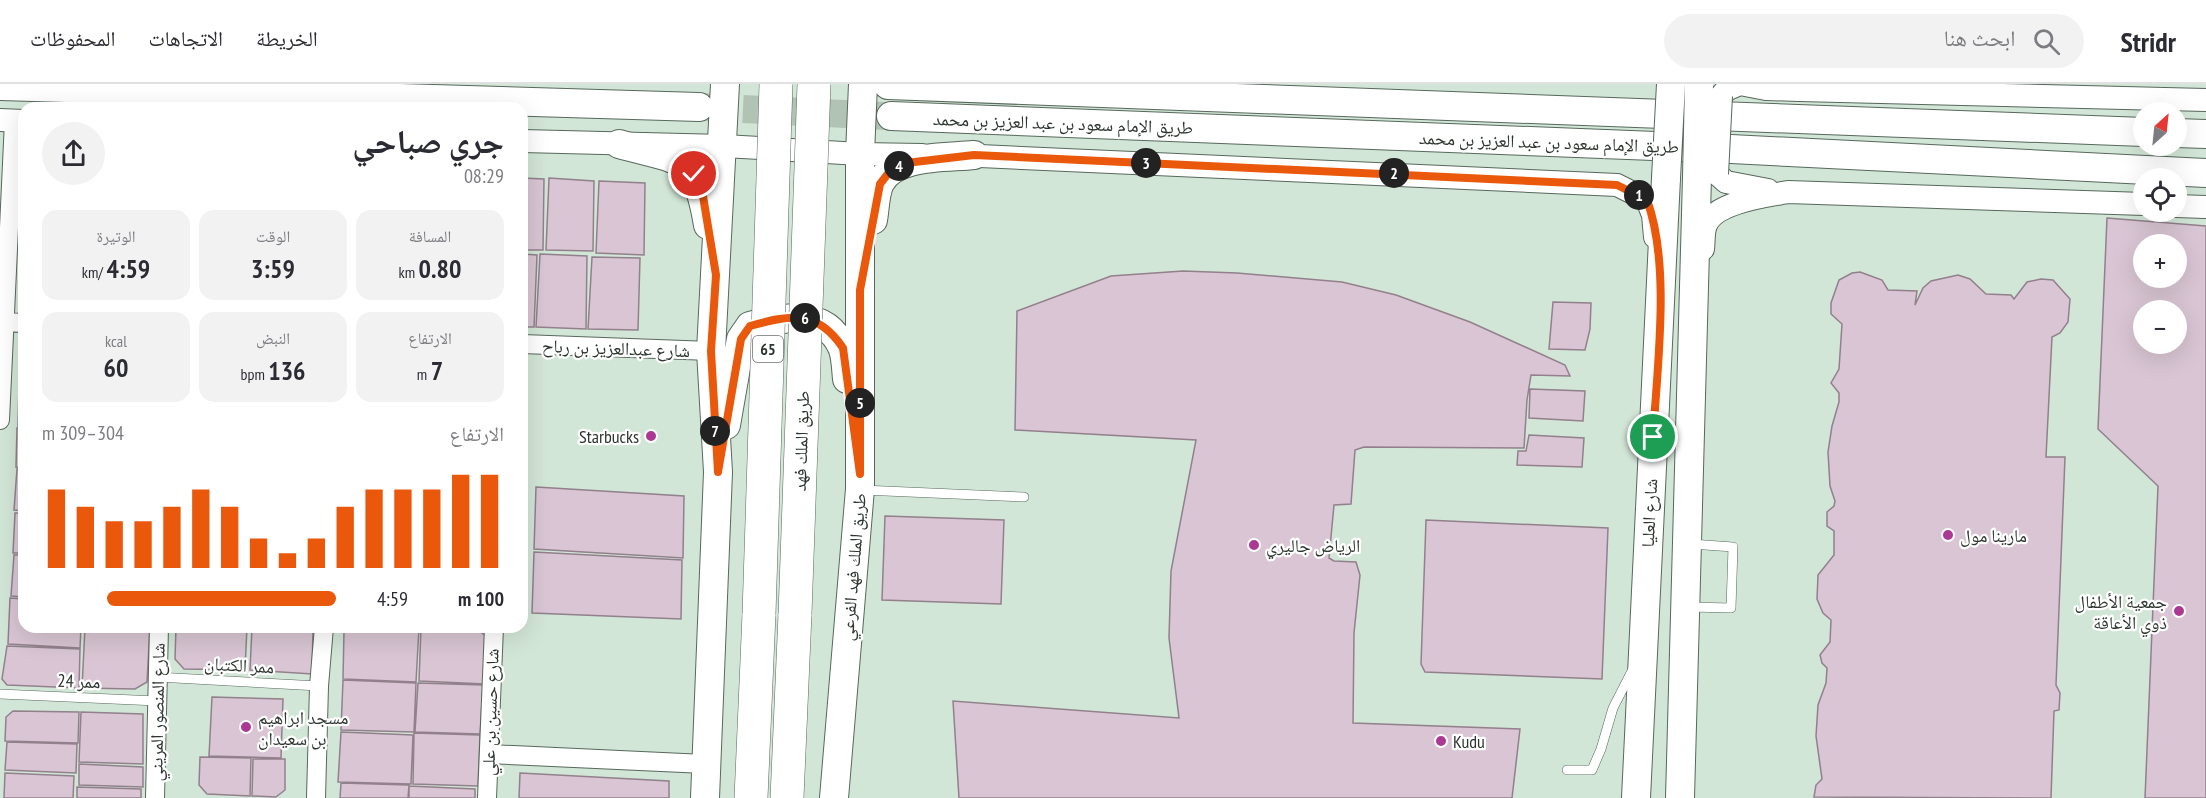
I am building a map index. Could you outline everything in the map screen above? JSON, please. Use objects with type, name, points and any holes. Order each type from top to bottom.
[{"type":"highway","name":"طريق الملك فهد","points":[[751,798],[776,84]]},
{"type":"highway","name":"طريق الملك فهد","points":[[787,798],[814,84]]},
{"type":"main road","points":[[705,798],[718,472],[711,351],[724,146],[725,84]]},
{"type":"main road","name":"طريق الملك فهد الفرعي","points":[[834,798],[860,482],[860,154],[863,84]]},
{"type":"main road","name":"طريق الإمام سعود بن عبد العزيز بن محمد","points":[[888,85],[2133,132]]},
{"type":"main road","points":[[0,86],[699,107]]},
{"type":"main road","points":[[1680,798],[1696,304],[1707,175],[1697,88]]},
{"type":"main road","name":"شارع العليا","points":[[1636,798],[1666,178],[1697,88]]},
{"type":"main road","name":"طريق الإمام سعود بن عبد العزيز بن محمد","points":[[891,116],[1731,148],[2206,173]]},
{"type":"main road","points":[[2187,133],[2206,134]]},
{"type":"main road","points":[[619,144],[683,162],[694,174],[702,190],[716,275]]},
{"type":"main road","points":[[860,290],[880,184],[890,171],[906,163],[974,155]]},
{"type":"main road","points":[[718,472],[741,339],[750,326],[784,317],[812,319],[832,332],[843,348],[860,482]]},
{"type":"street","points":[[1697,88],[1726,90],[1740,84],[1766,89],[1799,90],[2001,89],[2206,100]]},
{"type":"street","points":[[1778,84],[1799,90]]},
{"type":"street","points":[[0,420],[13,121]]},
{"type":"street","points":[[528,141],[724,146],[860,154],[974,155],[1617,185],[1647,200],[1653,215],[1661,296]]},
{"type":"street","points":[[1707,175],[1742,187],[1788,192],[2133,204]]},
{"type":"street","points":[[1696,304],[1706,224],[1716,213],[1728,207],[1788,192]]},
{"type":"street","points":[[2187,206],[2206,207]]},
{"type":"street","points":[[5,322],[18,323]]},
{"type":"street","name":"شارع عبدالعزيز بن رباح","points":[[528,344],[711,351]]},
{"type":"street","name":"شارع المنصور المريني","points":[[155,798],[159,633]]},
{"type":"street","points":[[316,798],[319,686],[323,633]]},
{"type":"street","name":"شارع حسين بن علي","points":[[487,798],[494,633]]},
{"type":"street","points":[[489,754],[705,764]]},
{"type":"lane","points":[[860,482],[1024,497]]},
{"type":"lane","points":[[1686,607],[1731,608],[1733,557],[1733,547],[1688,543]]},
{"type":"lane","points":[[1567,770],[1592,770],[1613,708],[1642,651]]},
{"type":"lane","name":"ممر الكتبان","points":[[157,677],[319,686]]},
{"type":"lane","name":"ممر 24","points":[[0,694],[157,701]]},
{"type":"building","points":[[528,178],[544,179],[543,250],[528,250]]},
{"type":"building","points":[[549,178],[594,181],[593,251],[546,250]]},
{"type":"building","points":[[599,181],[645,183],[644,255],[596,253]]},
{"type":"building","name":"جمعية الأطفال ذوي الأعاقة","points":[[2107,218],[2133,220],[2133,222],[2206,226],[2206,798],[2145,798],[2158,486],[2098,429]]},
{"type":"building","points":[[528,254],[537,255],[534,327],[528,327]]},
{"type":"building","points":[[540,254],[587,256],[586,329],[536,327]]},
{"type":"building","points":[[592,257],[640,258],[638,330],[588,329]]},
{"type":"building","name":"الرياض جاليري","points":[[1183,271],[1342,282],[1396,295],[1470,322],[1565,365],[1570,376],[1531,375],[1524,448],[1364,447],[1355,450],[1351,504],[1334,505],[1329,558],[1334,561],[1356,562],[1360,575],[1354,633],[1353,723],[1520,729],[1512,798],[959,798],[953,701],[1179,718],[1169,638],[1171,571],[1196,440],[1015,430],[1017,311],[1111,276]]},
{"type":"building","name":"مارينا مول","points":[[1860,272],[1882,280],[1888,290],[1917,291],[1915,305],[1923,288],[1931,281],[1958,275],[1970,279],[1986,294],[2011,295],[2014,299],[2027,282],[2041,279],[2053,280],[2070,299],[2068,322],[2060,333],[2052,337],[2046,457],[2065,457],[2056,685],[2060,693],[2059,710],[2054,711],[2051,798],[1814,797],[1816,785],[1822,779],[1816,736],[1818,705],[1826,683],[1827,668],[1822,663],[1820,655],[1830,642],[1831,620],[1823,613],[1817,599],[1818,575],[1834,555],[1834,531],[1827,526],[1827,512],[1834,506],[1835,501],[1830,486],[1828,452],[1839,402],[1839,393],[1831,383],[1839,369],[1842,324],[1831,314],[1831,303],[1839,280],[1852,273]]},
{"type":"building","points":[[1553,302],[1591,303],[1590,329],[1585,350],[1549,349]]},
{"type":"building","points":[[1530,389],[1585,391],[1583,421],[1529,418]]},
{"type":"building","points":[[17,428],[18,428],[18,467],[16,467]]},
{"type":"building","points":[[1529,435],[1584,438],[1582,467],[1517,465],[1518,451],[1526,451]]},
{"type":"building","points":[[17,469],[18,510],[14,510]]},
{"type":"building","points":[[536,487],[684,496],[683,558],[534,549]]},
{"type":"building","points":[[15,513],[18,513],[18,553],[13,553]]},
{"type":"building","points":[[885,516],[1004,520],[1001,604],[882,600]]},
{"type":"building","points":[[1426,520],[1608,528],[1602,679],[1425,672],[1421,664]]},
{"type":"building","points":[[534,552],[682,560],[681,619],[532,613]]},
{"type":"building","points":[[14,555],[18,555],[18,597],[11,596]]},
{"type":"building","points":[[10,598],[18,599],[18,633],[81,633],[80,648],[8,644]]},
{"type":"building","points":[[85,633],[150,633],[147,682],[135,689],[82,688]]},
{"type":"building","points":[[176,633],[247,633],[245,670],[184,669],[175,659]]},
{"type":"building","points":[[252,633],[313,633],[312,674],[250,670]]},
{"type":"building","points":[[344,633],[419,633],[416,682],[343,679]]},
{"type":"building","points":[[421,633],[482,633],[487,637],[485,684],[419,681]]},
{"type":"building","points":[[7,646],[80,649],[79,688],[7,685],[2,679]]},
{"type":"building","points":[[343,680],[416,683],[414,732],[341,730]]},
{"type":"building","points":[[418,683],[483,685],[480,734],[415,732]]},
{"type":"building","name":"مسجد ابراهيم بن سعيدان","points":[[212,697],[283,699],[281,758],[209,756]]},
{"type":"building","points":[[13,711],[79,712],[78,743],[5,741],[6,717]]},
{"type":"building","points":[[81,712],[143,714],[143,764],[79,762]]},
{"type":"building","points":[[341,732],[413,735],[411,784],[338,782]]},
{"type":"building","points":[[414,733],[480,735],[478,786],[413,784]]},
{"type":"building","points":[[7,742],[77,744],[76,773],[5,770]]},
{"type":"building","points":[[200,757],[251,758],[250,796],[207,794],[199,785]]},
{"type":"building","points":[[253,759],[285,759],[285,790],[276,797],[252,796]]},
{"type":"building","points":[[79,764],[143,767],[143,787],[79,785]]},
{"type":"building","points":[[5,773],[74,776],[73,798],[4,798]]},
{"type":"building","points":[[520,773],[669,781],[669,798],[519,798]]},
{"type":"building","points":[[341,783],[409,785],[408,798],[340,798]]},
{"type":"building","points":[[409,786],[475,789],[475,798],[409,798]]},
{"type":"building","points":[[77,787],[141,789],[141,798],[77,798]]},
{"type":"tunnel","points":[[701,107],[886,116]]},
{"type":"place","name":"Starbucks","points":[[651,436]]},
{"type":"place","name":"مارينا مول","points":[[1948,535]]},
{"type":"place","name":"الرياض جاليري","points":[[1254,545]]},
{"type":"place","name":"جمعية الأطفال ذوي الأعاقة","points":[[2179,611]]},
{"type":"place","name":"مسجد ابراهيم بن سعيدان","points":[[246,727]]},
{"type":"place","name":"Kudu","points":[[1441,741]]},
{"type":"route","points":[[694,174],[702,190],[716,275],[711,351],[718,472],[741,339],[750,326],[784,317],[812,319],[832,332],[843,348],[860,474],[860,290],[880,184],[890,171],[906,163],[974,155],[1617,185],[1647,200],[1653,215],[1661,296],[1653,437]]}]
